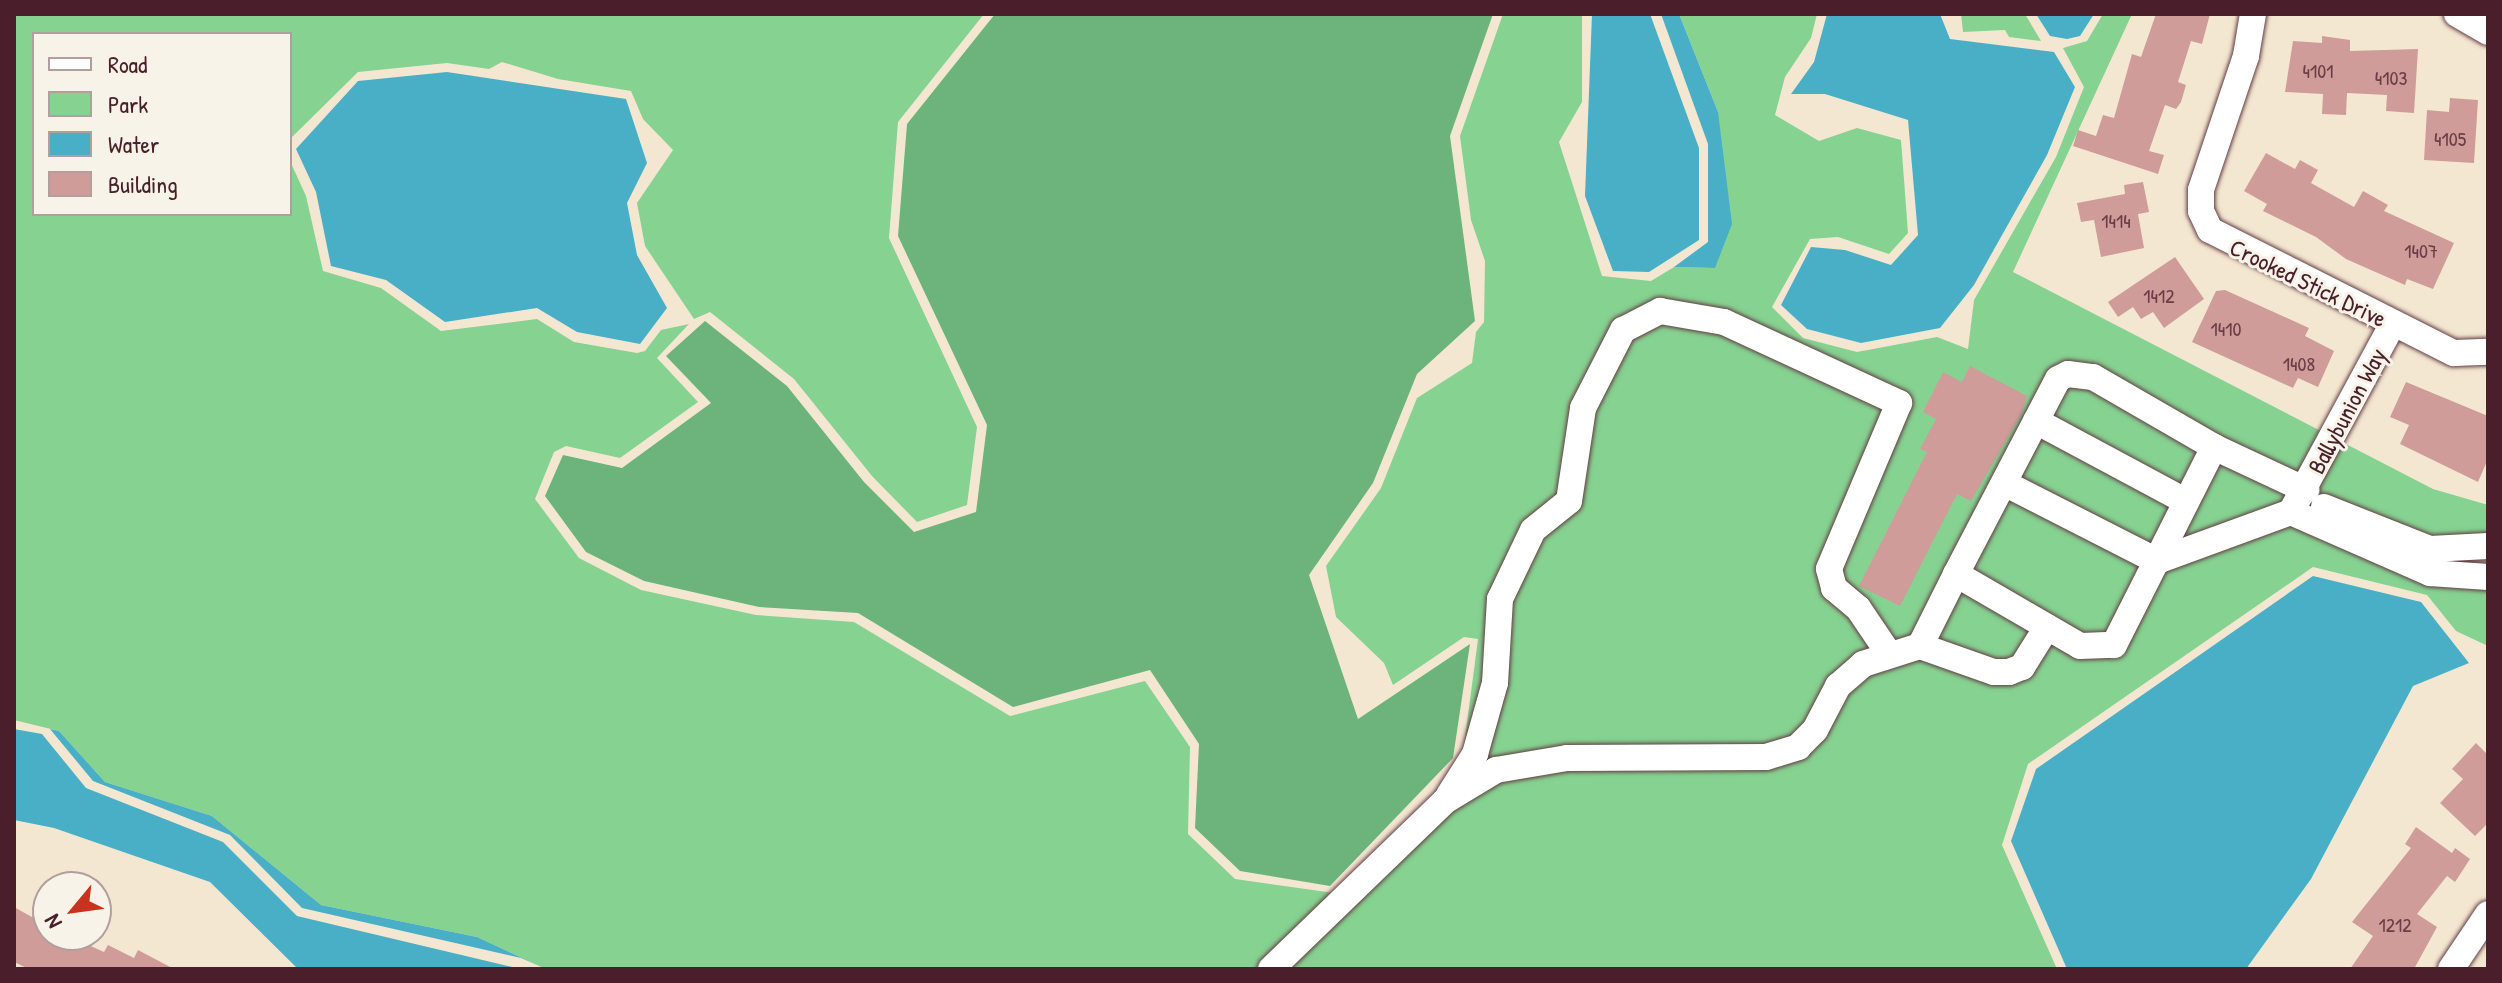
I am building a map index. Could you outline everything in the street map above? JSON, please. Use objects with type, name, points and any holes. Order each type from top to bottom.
[{"type":"street","name":"Crooked Stick Drive","points":[[2253,14],[2246,56],[2201,190],[2204,221],[2216,237],[2392,325],[2454,353],[2488,352]]},
{"type":"street","points":[[2457,14],[2488,32]]},
{"type":"street","points":[[1445,801],[1479,740],[1495,683],[1500,599],[1533,530],[1569,501],[1583,408],[1623,330],[1660,311],[1724,322],[1899,403],[1829,569],[1834,588],[1858,608],[1889,654]]},
{"type":"street","name":"Ballybunion Way","points":[[2300,500],[2392,325]]},
{"type":"street","points":[[1920,646],[2058,379],[2068,374],[2093,377],[2430,573],[2488,577]]},
{"type":"street","points":[[2036,421],[2185,501]]},
{"type":"street","points":[[1956,574],[2080,646],[2114,645],[2214,447]]},
{"type":"street","points":[[2004,483],[2157,561]]},
{"type":"street","points":[[2157,561],[2300,500],[2430,549],[2488,546]]},
{"type":"street","points":[[1271,969],[1445,801],[1496,770],[1567,758],[1766,757],[1798,747],[1815,730],[1838,686],[1863,664],[1920,646],[1994,672],[2009,672],[2022,667],[2047,627]]},
{"type":"street","points":[[2451,969],[2488,914]]},
{"type":"green space","points":[[14,14],[984,14],[898,122],[889,238],[977,427],[967,505],[917,522],[872,476],[794,379],[710,312],[694,319],[645,246],[637,203],[673,150],[643,119],[631,91],[558,79],[502,62],[489,69],[447,63],[358,72],[292,137],[292,32],[32,32],[32,216],[292,216],[292,165],[306,196],[323,271],[381,288],[441,331],[537,319],[574,342],[637,353],[645,351],[661,330],[689,324],[657,358],[698,402],[620,458],[566,446],[554,452],[535,499],[579,558],[641,590],[756,615],[854,622],[1010,716],[1145,681],[1190,747],[1188,834],[1235,879],[1334,893],[1424,806],[1462,761],[1478,639],[1464,637],[1393,685],[1384,663],[1336,617],[1326,566],[1381,488],[1417,398],[1472,363],[1476,332],[1484,322],[1485,261],[1471,220],[1460,136],[1503,14],[1582,14],[1582,102],[1559,142],[1602,276],[1651,281],[1674,267],[1715,268],[1718,112],[1679,14],[1817,14],[1811,38],[1785,77],[1775,115],[1819,141],[1857,128],[1901,140],[1908,233],[1889,254],[1838,237],[1810,239],[1772,307],[1803,338],[1857,352],[1937,337],[1968,349],[1974,300],[2056,157],[2084,87],[2063,48],[2087,41],[2103,14],[2132,14],[2013,272],[2433,489],[2488,505],[2488,535],[2433,538],[2309,489],[2292,524],[2425,582],[2488,587],[2488,646],[2456,631],[2427,595],[2313,567],[2028,764],[2002,845],[2057,969],[546,969],[477,937],[321,905],[212,816],[105,782],[59,731],[14,720]]},
{"type":"green space","points":[[995,14],[1493,14],[1450,136],[1475,321],[1417,374],[1373,483],[1309,575],[1358,719],[1470,644],[1453,758],[1330,886],[1240,871],[1195,828],[1199,744],[1150,670],[1013,707],[858,613],[759,607],[644,581],[586,552],[545,496],[563,455],[622,468],[711,403],[666,356],[705,321],[787,386],[864,482],[914,532],[976,512],[987,425],[898,236],[907,124]]},
{"type":"green space","points":[[1961,14],[2025,14],[2041,41],[2009,37],[2005,30],[1963,32]]},
{"type":"water","points":[[1592,14],[1650,14],[1699,148],[1699,240],[1649,272],[1613,271],[1585,196]]},
{"type":"water","points":[[1661,14],[1679,14],[1718,112],[1732,224],[1715,268],[1674,267],[1708,242],[1708,144]]},
{"type":"water","points":[[1827,14],[1940,14],[1950,39],[2054,52],[2075,87],[2047,155],[1974,285],[1940,328],[1861,343],[1807,329],[1781,305],[1811,247],[1845,250],[1891,265],[1918,235],[1908,120],[1825,94],[1791,94],[1814,62]]},
{"type":"water","points":[[2036,14],[2094,14],[2080,36],[2067,39],[2050,36]]},
{"type":"water","points":[[447,72],[626,99],[647,163],[627,203],[637,255],[667,308],[640,344],[577,332],[537,308],[445,322],[386,280],[331,266],[316,192],[296,149],[358,81]]},
{"type":"water","points":[[2313,576],[2421,602],[2469,663],[2413,686],[2311,879],[2246,969],[2067,969],[2011,841],[2036,769]]},
{"type":"water","points":[[14,729],[42,734],[86,788],[223,842],[297,916],[521,969],[297,968],[210,882],[54,828],[14,820]]},
{"type":"water","points":[[50,729],[59,731],[105,782],[212,816],[321,905],[477,937],[546,969],[521,958],[302,908],[230,835],[93,781]]},
{"type":"building","points":[[2156,14],[2210,14],[2202,44],[2191,41],[2178,82],[2186,85],[2181,102],[2176,109],[2165,105],[2149,151],[2164,155],[2158,174],[2073,146],[2078,130],[2096,136],[2103,115],[2114,118],[2132,54],[2141,57]]},
{"type":"building","points":[[2322,36],[2350,40],[2350,51],[2418,49],[2414,113],[2386,111],[2387,95],[2347,93],[2346,115],[2322,114],[2323,94],[2285,92],[2293,41],[2322,43]]},
{"type":"building","points":[[2450,98],[2478,100],[2474,163],[2424,160],[2427,110],[2449,112]]},
{"type":"building","points":[[2266,153],[2295,169],[2300,160],[2318,170],[2311,183],[2354,207],[2363,191],[2388,205],[2384,211],[2454,243],[2433,289],[2407,279],[2405,285],[2346,259],[2316,237],[2263,211],[2267,204],[2244,191]]},
{"type":"building","points":[[2143,182],[2149,212],[2138,214],[2144,248],[2101,257],[2094,220],[2081,222],[2077,203],[2125,194],[2124,185]]},
{"type":"building","points":[[2175,257],[2204,299],[2164,328],[2153,312],[2141,319],[2133,307],[2118,317],[2108,302]]},
{"type":"building","points":[[2225,290],[2309,328],[2305,336],[2334,351],[2318,387],[2298,378],[2293,388],[2192,342],[2216,291]]},
{"type":"building","points":[[1970,366],[2027,396],[2022,413],[1971,501],[1957,494],[1900,606],[1859,586],[1927,452],[1920,449],[1936,419],[1923,412],[1943,372],[1962,382]]},
{"type":"building","points":[[2406,382],[2488,416],[2488,459],[2478,482],[2400,444],[2409,425],[2390,417]]},
{"type":"building","points":[[2476,743],[2488,755],[2488,823],[2475,836],[2440,803],[2463,779],[2452,769]]},
{"type":"building","points":[[2416,827],[2452,853],[2455,848],[2470,859],[2455,882],[2447,876],[2417,914],[2437,927],[2414,969],[2350,969],[2373,936],[2352,922],[2411,848],[2405,844]]},
{"type":"building","points":[[14,907],[32,917],[32,951],[104,952],[112,951],[112,947],[134,958],[138,950],[174,969],[29,969],[14,962]]}]
